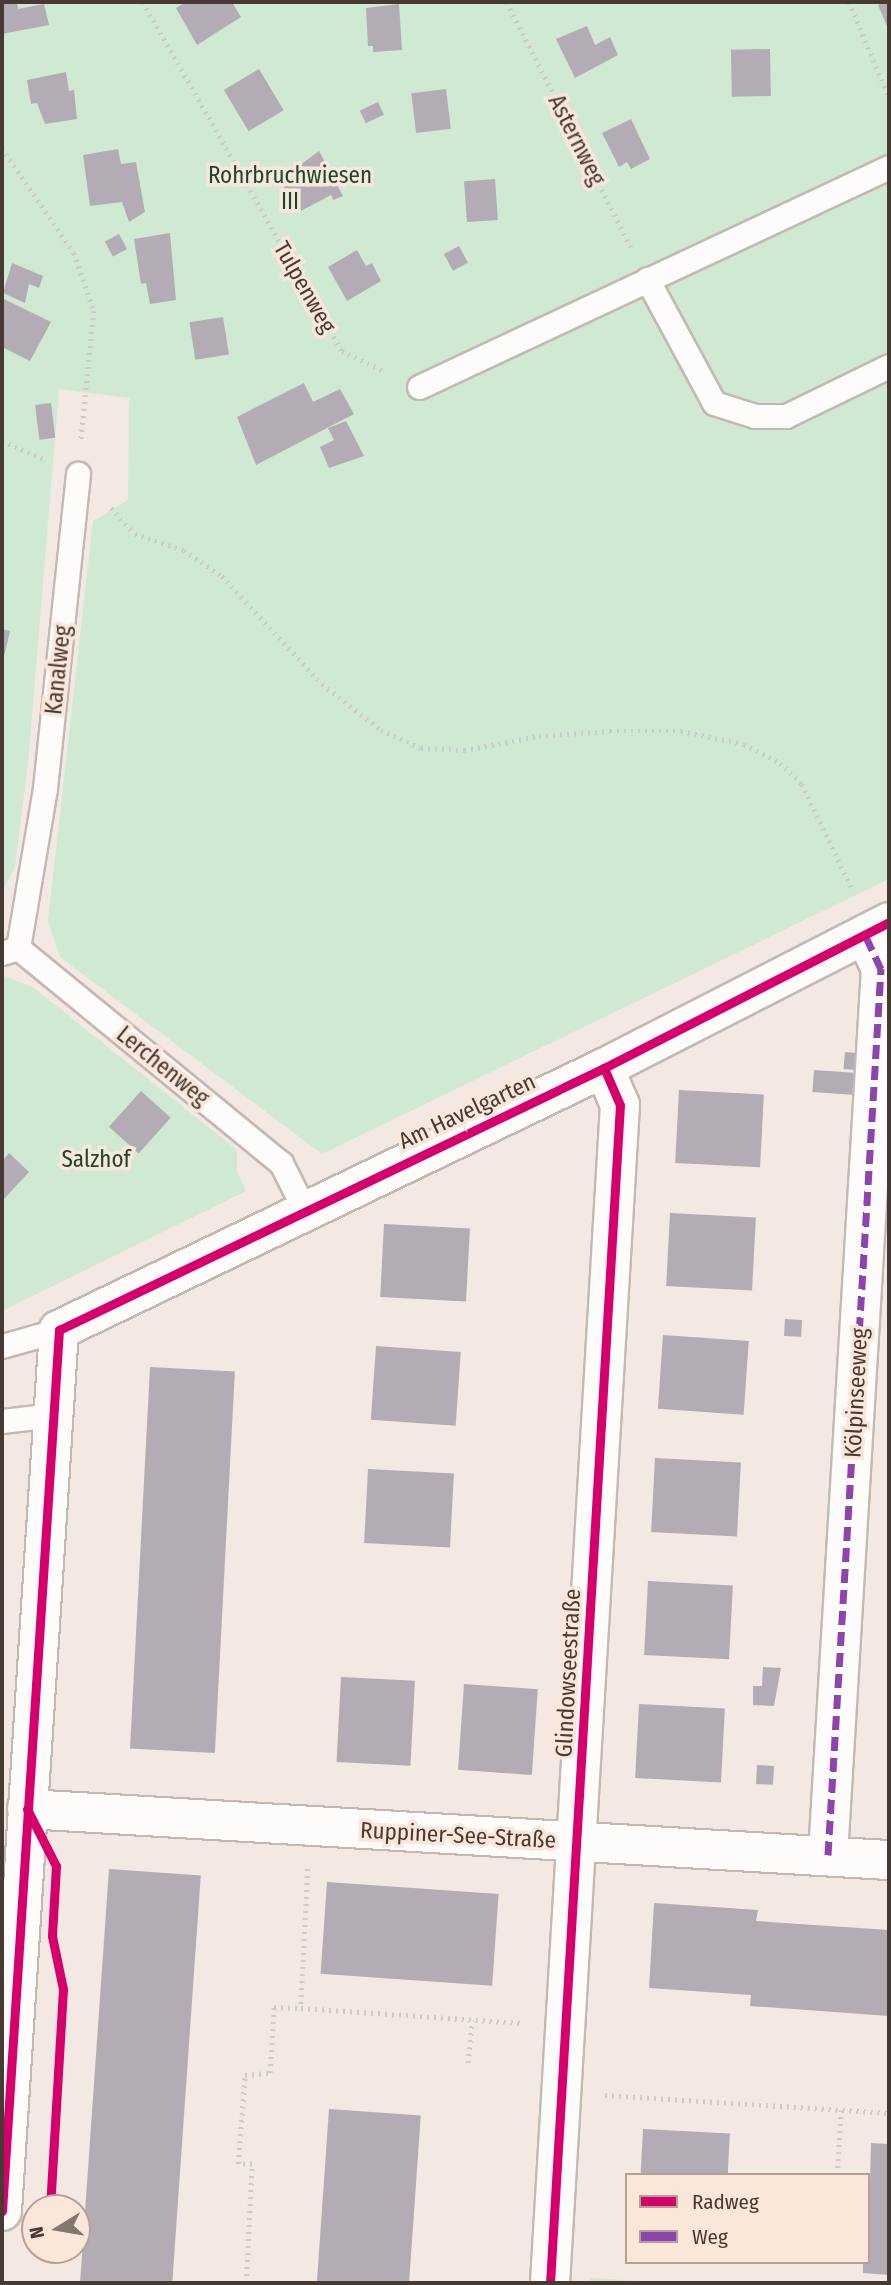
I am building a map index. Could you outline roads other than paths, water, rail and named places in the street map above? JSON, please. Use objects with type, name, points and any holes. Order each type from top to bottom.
[{"type":"street","name":"Am Havelgarten","points":[[59,1329],[304,1209],[604,1068],[877,928]]},
{"type":"street","name":"Kölpinseeweg","points":[[828,1855],[881,969],[877,928]]},
{"type":"street","name":"Glindowseestraße","points":[[550,2283],[620,1105],[604,1068]]},
{"type":"street","points":[[2,2211],[59,1329]]},
{"type":"street","name":"Ruppiner-See-Straße","points":[[27,1810],[889,1860]]},
{"type":"lane","points":[[419,387],[889,167]]},
{"type":"lane","points":[[647,279],[714,403],[755,416],[786,416],[889,366]]},
{"type":"lane","name":"Kanalweg","points":[[10,950],[45,788],[78,474]]},
{"type":"lane","name":"Lerchenweg","points":[[10,950],[281,1163],[304,1209]]},
{"type":"lane","points":[[2,1346],[59,1329]]},
{"type":"lane","points":[[2,1421],[52,1415]]},
{"type":"park label","name":"Rohrbruchwiesen III","points":[[290,188]]},
{"type":"park label","name":"Salzhof","points":[[96,1159]]}]
